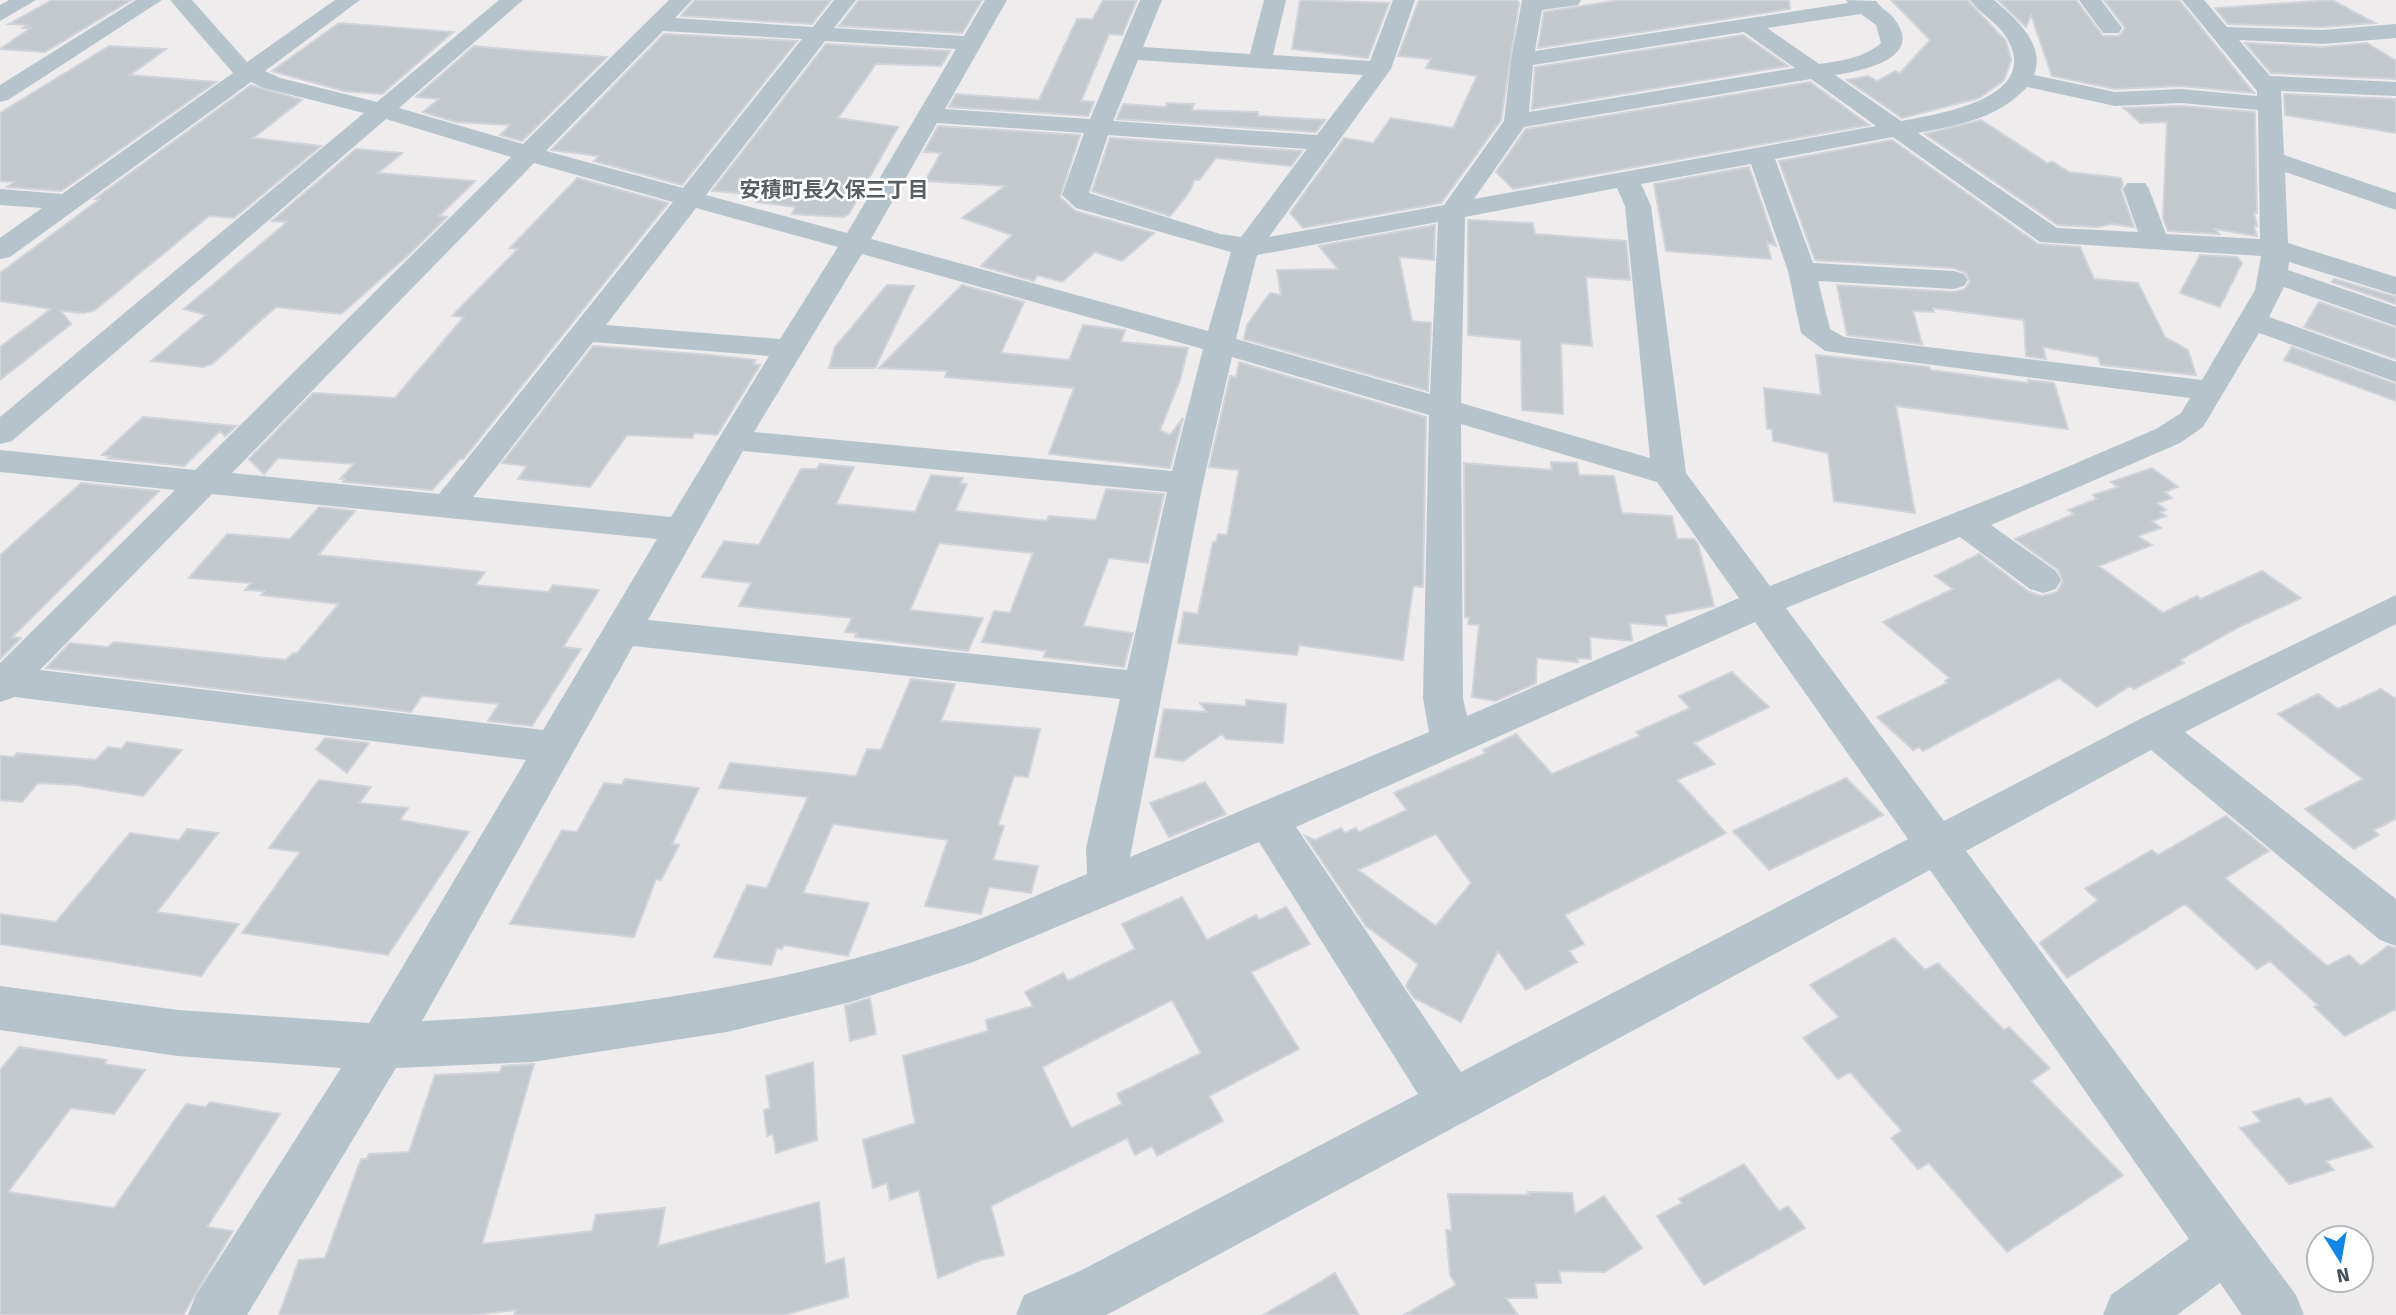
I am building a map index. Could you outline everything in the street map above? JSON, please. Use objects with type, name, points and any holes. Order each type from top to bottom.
[{"type":"street","points":[[0,14],[25,0]]},
{"type":"street","points":[[0,95],[151,0]]},
{"type":"street","points":[[181,0],[237,66],[272,83],[380,110],[529,155],[1220,344],[1669,474]]},
{"type":"street","points":[[0,251],[349,0]]},
{"type":"street","points":[[0,434],[512,0]]},
{"type":"street","points":[[3,684],[681,0]]},
{"type":"street","points":[[448,506],[845,0]]},
{"type":"street","points":[[216,1315],[382,1046],[733,440],[854,244],[996,0]]},
{"type":"street","points":[[1151,0],[1075,190],[1078,198],[1217,242],[1247,247],[1284,244],[1627,181],[1897,130],[1979,111],[2003,100],[2022,79],[2027,62],[2020,38],[1981,0]]},
{"type":"street","points":[[1260,60],[1275,0]]},
{"type":"street","points":[[1113,886],[1108,870],[1108,848],[1186,483],[1247,247],[1379,69],[1404,0]]},
{"type":"street","points":[[1451,738],[1443,698],[1445,409],[1452,212],[1516,121],[1522,60],[1532,3],[1570,0]]},
{"type":"street","points":[[2090,0],[2111,28]]},
{"type":"street","points":[[0,1008],[177,1033],[382,1046],[532,1039],[637,1025],[783,998],[851,981],[957,948],[1113,886],[1763,603],[2168,436],[2192,419],[2211,391],[2269,290],[2274,261],[2268,93],[2223,33],[2193,0]]},
{"type":"street","points":[[1516,121],[1816,72],[1873,59],[1892,45],[1893,38],[1886,22],[1863,3],[1522,60]]},
{"type":"street","points":[[659,24],[972,43]]},
{"type":"street","points":[[1748,24],[2050,236],[2155,242],[2274,261],[2396,286]]},
{"type":"street","points":[[2223,33],[2323,37],[2396,31]]},
{"type":"street","points":[[1130,52],[1379,69]]},
{"type":"street","points":[[2022,79],[2115,99],[2268,93],[2391,92]]},
{"type":"street","points":[[929,115],[1326,143]]},
{"type":"street","points":[[1761,155],[1802,271],[1816,333],[1836,345],[2211,391]]},
{"type":"street","points":[[2272,159],[2396,202]]},
{"type":"street","points":[[1627,181],[1638,206],[1669,474],[2276,1315]]},
{"type":"street","points":[[2136,189],[2155,242]]},
{"type":"street","points":[[0,197],[67,202]]},
{"type":"street","points":[[2274,261],[2396,317]]},
{"type":"street","points":[[1802,271],[1954,280]]},
{"type":"street","points":[[2250,320],[2396,373]]},
{"type":"street","points":[[586,332],[789,349]]},
{"type":"street","points":[[733,440],[1186,483]]},
{"type":"street","points":[[0,461],[683,530]]},
{"type":"street","points":[[1963,522],[2043,580]]},
{"type":"street","points":[[1044,1315],[1099,1290],[2154,730],[2396,608]]},
{"type":"street","points":[[623,631],[1142,687]]},
{"type":"street","points":[[3,684],[557,748]]},
{"type":"street","points":[[2154,730],[2396,926]]},
{"type":"street","points":[[1268,820],[1452,1102]]},
{"type":"street","points":[[2131,1315],[2226,1246]]},
{"type":"building","points":[[52,0],[131,0],[45,52],[0,49],[31,28],[23,28],[28,25],[9,24]]},
{"type":"building","points":[[695,0],[831,0],[812,24],[681,16]]},
{"type":"building","points":[[859,0],[982,0],[962,33],[839,26]]},
{"type":"building","points":[[1103,0],[1137,0],[1122,35],[1109,34],[1081,101],[1094,102],[1088,116],[949,107],[956,94],[1039,100],[1077,19],[1093,19]]},
{"type":"building","points":[[1300,0],[1389,3],[1368,58],[1292,49]]},
{"type":"building","points":[[1419,0],[1517,0],[1519,3],[1501,120],[1441,203],[1303,228],[1290,213],[1344,138],[1373,143],[1391,118],[1453,128],[1477,76],[1426,68],[1431,59],[1398,56]]},
{"type":"building","points":[[1620,0],[1789,0],[1790,9],[1538,48],[1544,12]]},
{"type":"building","points":[[1891,0],[1967,0],[2006,41],[2011,60],[2004,80],[1979,98],[1902,118],[1847,80],[1868,76],[1877,81],[1895,71],[1900,73],[1930,40]]},
{"type":"building","points":[[1998,0],[2076,0],[2103,36],[2119,36],[2125,28],[2104,0],[2179,0],[2254,93],[2181,86],[2115,89],[2052,76],[2031,15],[2026,27]]},
{"type":"building","points":[[2332,0],[2375,23],[2323,27],[2228,24],[2215,8]]},
{"type":"building","points":[[339,23],[453,32],[382,94],[344,91],[272,71]]},
{"type":"building","points":[[664,34],[797,41],[682,185],[594,161],[599,156],[551,150]]},
{"type":"building","points":[[1743,35],[1788,66],[1532,109],[1535,67]]},
{"type":"building","points":[[2245,43],[2323,47],[2367,43],[2396,61],[2396,79],[2271,73]]},
{"type":"building","points":[[826,44],[950,51],[941,66],[876,64],[838,118],[898,127],[849,214],[843,217],[792,214],[796,207],[757,202],[763,195],[712,191]]},
{"type":"building","points":[[109,46],[166,49],[130,75],[216,82],[61,191],[7,187],[14,182],[0,181],[0,113]]},
{"type":"building","points":[[474,46],[607,57],[522,141],[500,135],[510,125],[456,122],[423,112],[439,99],[416,97]]},
{"type":"building","points":[[1810,82],[1869,125],[1513,189],[1496,172],[1526,129]]},
{"type":"building","points":[[251,85],[302,100],[253,138],[321,146],[234,218],[209,216],[95,310],[84,313],[61,311],[71,324],[0,380],[0,347],[51,309],[0,301],[0,273],[100,199],[95,199]]},
{"type":"building","points":[[2284,94],[2396,99],[2396,133],[2285,115]]},
{"type":"building","points":[[1167,103],[1194,104],[1192,110],[1258,112],[1258,116],[1325,120],[1316,132],[1117,119],[1123,104],[1166,107]]},
{"type":"building","points":[[2181,106],[2255,112],[2257,213],[2254,213],[2257,226],[2254,226],[2257,236],[2215,229],[2219,234],[2168,231],[2163,218],[2167,122],[2140,123],[2124,108]]},
{"type":"building","points":[[1981,120],[2047,163],[2053,162],[2069,172],[2121,178],[2121,190],[2134,227],[2112,224],[2097,227],[2058,225],[1925,134]]},
{"type":"building","points":[[938,126],[1080,135],[1060,197],[1075,211],[1154,233],[1122,261],[1095,252],[1062,282],[1037,275],[1034,281],[981,266],[1012,235],[962,218],[1005,186],[925,181],[941,153],[924,152]]},
{"type":"building","points":[[1110,138],[1302,151],[1291,166],[1216,158],[1199,180],[1194,180],[1190,191],[1170,216],[1092,191]]},
{"type":"building","points":[[1892,140],[2038,244],[2080,247],[2094,279],[2138,283],[2165,337],[2188,350],[2196,375],[2101,365],[2098,357],[2043,347],[2046,359],[2026,356],[2024,320],[1933,308],[1934,312],[1913,311],[1922,344],[1847,335],[1837,285],[1954,292],[1965,289],[1970,281],[1966,273],[1954,268],[1815,260],[1779,161]]},
{"type":"building","points":[[356,149],[402,153],[378,173],[475,181],[439,216],[447,217],[341,314],[276,307],[212,364],[203,367],[151,361],[206,315],[184,309],[287,222],[272,221]]},
{"type":"building","points":[[1749,167],[1776,246],[1767,242],[1771,259],[1666,251],[1654,184]]},
{"type":"building","points":[[577,178],[668,203],[463,459],[460,459],[432,490],[343,482],[345,479],[340,479],[354,464],[278,458],[264,474],[249,459],[313,393],[395,398],[464,317],[452,316],[518,249],[510,248]]},
{"type":"building","points":[[1468,220],[1533,223],[1535,234],[1626,241],[1630,280],[1586,277],[1592,346],[1561,343],[1563,414],[1522,410],[1521,340],[1468,335]]},
{"type":"building","points":[[1435,225],[1434,260],[1399,257],[1412,321],[1431,323],[1428,391],[1244,339],[1247,325],[1270,293],[1281,295],[1277,270],[1338,269],[1319,246]]},
{"type":"building","points":[[2200,255],[2237,257],[2242,263],[2220,307],[2180,293]]},
{"type":"building","points":[[2334,279],[2396,297],[2396,304],[2332,282]]},
{"type":"building","points":[[887,285],[914,286],[875,368],[829,368],[835,347]]},
{"type":"building","points":[[962,285],[1024,302],[1001,353],[1069,360],[1083,325],[1125,330],[1121,342],[1188,348],[1180,380],[1160,430],[1170,435],[1183,418],[1170,468],[1049,454],[1074,388],[945,377],[947,371],[879,368]]},
{"type":"building","points":[[2319,302],[2396,328],[2396,359],[2304,327]]},
{"type":"building","points":[[593,346],[756,360],[753,364],[760,365],[717,435],[694,433],[692,438],[627,435],[590,487],[518,479],[527,466],[502,463]]},
{"type":"building","points":[[2292,347],[2396,384],[2396,401],[2284,360]]},
{"type":"building","points":[[1816,355],[1929,367],[1930,370],[2028,383],[2028,380],[2054,383],[2068,429],[1896,406],[1915,513],[1834,501],[1828,453],[1773,441],[1772,429],[1767,429],[1764,388],[1821,395]]},
{"type":"building","points":[[1239,362],[1426,417],[1423,587],[1413,586],[1403,660],[1299,645],[1297,655],[1178,643],[1184,612],[1198,614],[1213,542],[1216,542],[1218,534],[1227,535],[1239,470],[1209,467],[1230,376],[1236,377]]},
{"type":"building","points":[[143,417],[236,426],[225,436],[220,431],[184,466],[108,458],[111,456],[102,455]]},
{"type":"building","points":[[1551,462],[1577,463],[1579,475],[1614,476],[1622,513],[1672,516],[1677,539],[1694,539],[1698,544],[1714,606],[1665,615],[1667,626],[1630,623],[1632,641],[1590,637],[1591,659],[1577,658],[1578,662],[1537,658],[1536,683],[1496,701],[1472,697],[1479,625],[1468,624],[1469,618],[1465,617],[1464,463],[1552,470]]},
{"type":"building","points":[[820,464],[854,467],[836,504],[915,512],[931,475],[963,478],[960,483],[967,484],[955,511],[1047,521],[1049,516],[1096,520],[1106,489],[1164,494],[1148,563],[1109,558],[1083,626],[1133,633],[1124,667],[1044,657],[1046,651],[982,642],[994,611],[1010,613],[1033,553],[939,543],[910,610],[983,618],[968,651],[855,637],[857,633],[845,632],[852,618],[739,606],[751,583],[702,577],[724,541],[759,545],[801,469],[817,469]]},
{"type":"building","points":[[2152,468],[2178,487],[2165,492],[2172,498],[2157,503],[2166,510],[2160,512],[2166,516],[2152,521],[2161,528],[2138,536],[2152,545],[2099,566],[2163,613],[2197,596],[2201,599],[2262,571],[2301,598],[2241,626],[2180,660],[2184,663],[2134,689],[2130,686],[2097,707],[2059,678],[1923,751],[1919,747],[1913,750],[1877,717],[1947,683],[1945,681],[1950,678],[1883,622],[1953,589],[1935,576],[1979,554],[2029,592],[2042,596],[2057,592],[2063,581],[2058,570],[2015,539],[2074,514],[2068,510],[2097,499],[2093,495],[2118,487],[2111,482]]},
{"type":"building","points":[[81,483],[159,491],[12,637],[21,638],[0,659],[0,555]]},
{"type":"building","points":[[319,507],[355,511],[318,555],[485,572],[475,585],[548,592],[553,585],[599,590],[563,647],[581,649],[532,726],[488,721],[499,704],[422,696],[411,712],[46,668],[70,643],[108,647],[114,642],[286,660],[293,653],[297,653],[339,604],[261,595],[265,591],[245,590],[251,583],[189,578],[227,534],[290,539]]},
{"type":"building","points":[[1732,672],[1769,707],[1694,743],[1715,764],[1677,780],[1726,833],[1565,915],[1584,944],[1569,951],[1577,962],[1526,990],[1498,951],[1461,1022],[1414,998],[1406,986],[1418,964],[1366,926],[1305,836],[1315,840],[1341,828],[1345,833],[1356,828],[1359,832],[1407,810],[1394,793],[1486,753],[1483,750],[1516,734],[1552,774],[1640,736],[1636,732],[1690,708],[1679,696]],"holes":[[[1436,834],[1471,883],[1436,926],[1358,870]]]},
{"type":"building","points":[[911,679],[955,684],[941,721],[1040,729],[1028,777],[1014,776],[998,825],[1004,826],[993,860],[1038,866],[1031,893],[989,887],[981,914],[925,906],[948,840],[833,824],[803,893],[869,903],[848,956],[784,945],[782,949],[777,948],[771,965],[714,957],[747,885],[767,888],[808,797],[719,788],[730,763],[856,776],[867,749],[881,750]]},
{"type":"building","points":[[2381,689],[2396,699],[2396,819],[2374,830],[2379,835],[2354,849],[2305,809],[2363,779],[2278,714],[2318,694],[2338,709]]},
{"type":"building","points":[[1246,700],[1286,704],[1283,743],[1226,739],[1222,734],[1183,761],[1155,757],[1164,709],[1207,712],[1200,703],[1246,706]]},
{"type":"building","points":[[325,738],[369,743],[347,773],[316,749]]},
{"type":"building","points":[[127,742],[182,750],[143,796],[76,785],[38,783],[22,802],[0,800],[0,756],[14,757],[17,753],[96,760],[108,747],[121,749]]},
{"type":"building","points":[[1846,778],[1883,815],[1769,870],[1733,831]]},
{"type":"building","points":[[625,779],[699,788],[672,844],[679,845],[661,880],[656,879],[634,937],[510,924],[562,830],[577,832],[604,783],[622,785]]},
{"type":"building","points":[[319,780],[371,787],[359,803],[408,808],[400,820],[469,832],[388,955],[242,933],[300,852],[269,848]]},
{"type":"building","points":[[1205,782],[1226,814],[1169,837],[1150,803]]},
{"type":"building","points":[[2226,816],[2269,851],[2225,878],[2327,966],[2349,955],[2361,966],[2388,946],[2396,948],[2396,1009],[2345,1036],[2314,1007],[2318,1005],[2270,961],[2257,969],[2185,904],[2067,978],[2040,943],[2098,900],[2085,889],[2152,850],[2158,855]]},
{"type":"building","points":[[187,829],[218,833],[157,912],[239,924],[201,976],[0,944],[0,914],[56,922],[130,833],[179,840]]},
{"type":"building","points":[[1182,897],[1207,940],[1256,915],[1259,920],[1286,907],[1310,944],[1251,972],[1299,1049],[1209,1096],[1223,1121],[1157,1156],[1152,1146],[1135,1155],[1127,1138],[991,1206],[1004,1255],[981,1260],[938,1278],[919,1190],[890,1200],[887,1183],[873,1188],[863,1140],[915,1123],[903,1056],[988,1031],[986,1020],[1033,1006],[1025,992],[1063,973],[1068,981],[1135,949],[1122,924]],"holes":[[[1172,1000],[1201,1053],[1117,1094],[1122,1104],[1071,1128],[1042,1067]]]},
{"type":"building","points":[[1894,938],[1925,970],[1938,963],[2004,1030],[2009,1027],[2050,1068],[2031,1081],[2123,1175],[2007,1252],[1929,1163],[1918,1169],[1891,1138],[1902,1131],[1850,1072],[1838,1079],[1803,1038],[1839,1017],[1810,985]]},
{"type":"building","points":[[870,998],[876,1034],[850,1041],[845,1006]]},
{"type":"building","points":[[19,1047],[107,1060],[104,1064],[145,1070],[114,1114],[71,1108],[8,1192],[114,1208],[186,1104],[206,1107],[210,1102],[280,1114],[207,1227],[233,1231],[183,1315],[0,1315],[0,1070]]},
{"type":"building","points":[[813,1062],[817,1140],[776,1153],[773,1134],[767,1136],[764,1110],[770,1108],[766,1076]]},
{"type":"building","points":[[534,1064],[482,1244],[592,1231],[596,1215],[665,1208],[658,1246],[819,1202],[825,1264],[844,1258],[848,1297],[784,1315],[514,1315],[516,1310],[473,1315],[279,1315],[299,1260],[325,1258],[361,1159],[367,1159],[369,1154],[409,1152],[435,1075],[500,1072],[502,1066]]},
{"type":"building","points":[[2299,1098],[2305,1105],[2330,1098],[2373,1147],[2326,1161],[2334,1170],[2289,1184],[2240,1128],[2261,1122],[2253,1112]]},
{"type":"building","points":[[1744,1164],[1779,1211],[1788,1206],[1805,1228],[1704,1285],[1657,1216],[1682,1203],[1679,1199]]},
{"type":"building","points":[[1528,1192],[1572,1193],[1575,1214],[1604,1196],[1642,1248],[1605,1272],[1559,1271],[1561,1283],[1535,1283],[1537,1298],[1506,1298],[1518,1315],[1404,1315],[1456,1285],[1450,1275],[1446,1230],[1452,1231],[1448,1194],[1529,1195]]},
{"type":"building","points":[[1335,1273],[1359,1315],[1263,1315],[1315,1285]]},
{"type":"district","name":"安積町長久保三丁目","points":[[834,190]]}]
